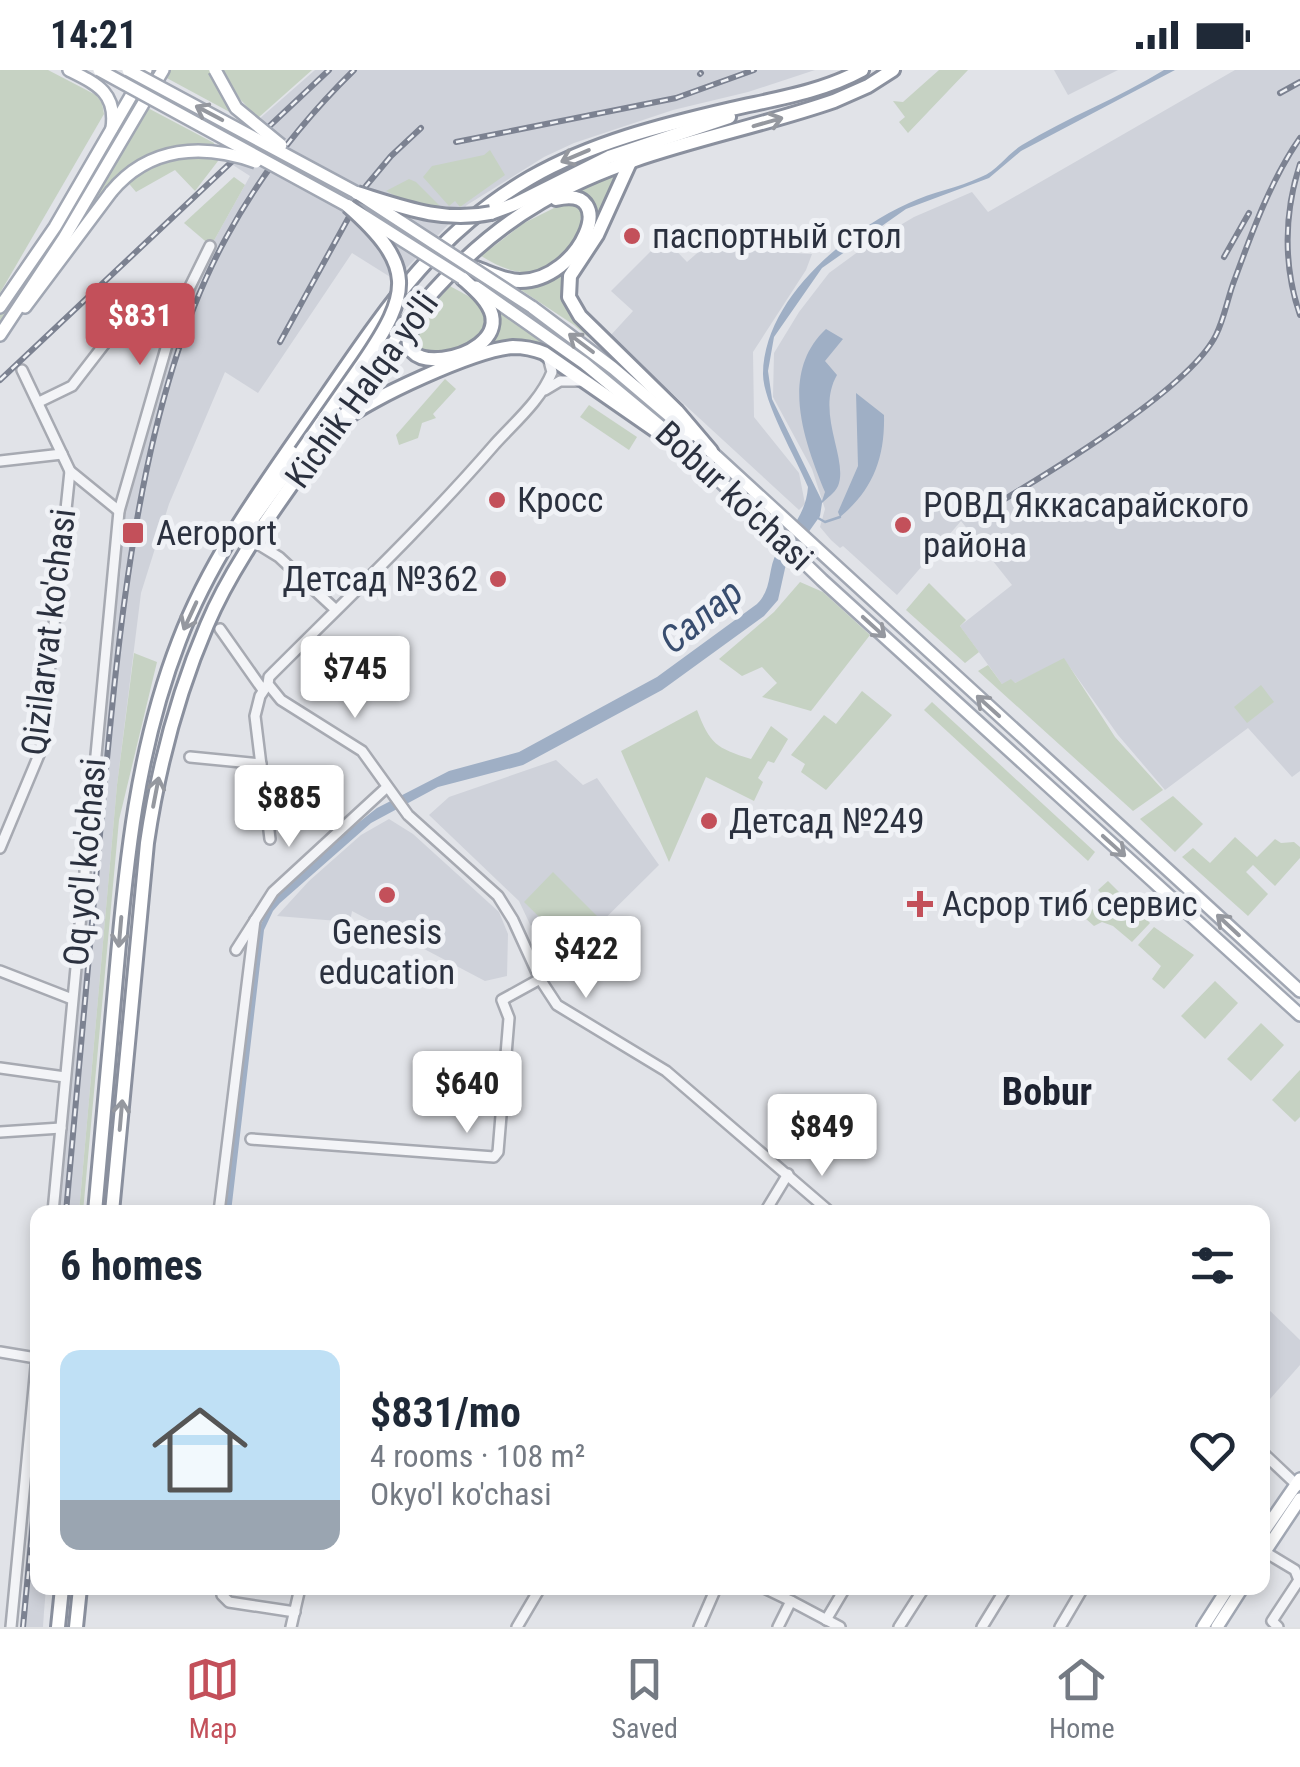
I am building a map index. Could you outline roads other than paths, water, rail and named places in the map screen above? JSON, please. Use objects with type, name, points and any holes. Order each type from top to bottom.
[{"type":"highway","name":"Kichik Halqa yo'li","points":[[113,1205],[147,843],[177,705],[244,535],[400,289],[463,225],[529,179],[586,151],[656,128],[844,79],[862,70]]},
{"type":"highway","name":"Kichik Halqa yo'li","points":[[96,1205],[133,808],[175,651],[218,562],[327,434],[426,297],[462,270],[513,220],[561,191],[631,160],[851,94],[893,70]]},
{"type":"highway","points":[[844,79],[851,94]]},
{"type":"highway","points":[[356,194],[430,215],[483,214],[515,204],[594,164],[768,101]]},
{"type":"highway","points":[[631,160],[594,240],[571,273],[570,300],[580,316],[677,411],[711,451]]},
{"type":"highway","points":[[462,270],[513,280],[542,277],[563,264],[586,238],[591,221],[585,206],[570,197],[555,199],[513,220]]},
{"type":"highway","points":[[244,535],[386,328],[398,300],[398,274],[391,254],[371,227],[348,206]]},
{"type":"highway","points":[[462,270],[490,309],[489,335],[476,347],[436,361],[418,357],[410,346],[411,329],[462,270]]},
{"type":"highway","points":[[327,434],[371,400],[492,352],[522,347],[544,353],[701,462]]},
{"type":"highway","points":[[58,1627],[61,1595]]},
{"type":"highway","points":[[76,1627],[79,1595]]},
{"type":"main road","points":[[70,70],[107,94],[113,106],[112,133]]},
{"type":"main road","name":"Bobur ko'chasi","points":[[100,70],[532,308],[614,368],[711,451],[1300,991]]},
{"type":"main road","points":[[96,84],[110,80],[120,70]]},
{"type":"main road","name":"Bobur ko'chasi","points":[[128,70],[356,194],[604,378],[701,462],[822,580],[1298,1012]]},
{"type":"main road","points":[[0,307],[56,227],[146,70]]},
{"type":"main road","points":[[0,336],[64,238],[163,70]]},
{"type":"main road","points":[[215,70],[228,98],[246,119],[316,170]]},
{"type":"main road","points":[[0,336],[114,188],[132,170],[154,158],[188,150],[226,152],[308,183]]},
{"type":"main road","points":[[822,580],[824,569],[835,567]]},
{"type":"main road","points":[[1270,1523],[1299,1484]]},
{"type":"main road","points":[[1270,1545],[1300,1499]]},
{"type":"main road","points":[[1203,1627],[1224,1595]]},
{"type":"main road","points":[[1217,1627],[1238,1595]]},
{"type":"street","name":"Oq yo'l ko'chasi","points":[[54,1205],[119,511],[175,317],[210,246]]},
{"type":"street","points":[[39,402],[72,386],[123,320]]},
{"type":"street","points":[[270,839],[256,716],[269,676],[358,592],[539,394],[552,372],[544,353]]},
{"type":"street","points":[[22,370],[70,470],[119,511]]},
{"type":"street","points":[[539,394],[560,381],[586,382]]},
{"type":"street","points":[[0,461],[62,454]]},
{"type":"street","name":"Qizilarvat ko'chasi","points":[[0,848],[41,750],[70,470]]},
{"type":"street","points":[[244,535],[279,557],[336,610]]},
{"type":"street","points":[[220,630],[280,700],[351,742],[377,769],[404,811],[498,896],[540,979],[561,1008],[666,1071],[822,1205]]},
{"type":"street","points":[[190,757],[261,764]]},
{"type":"street","points":[[236,950],[274,892],[389,791]]},
{"type":"street","points":[[220,1205],[255,920]]},
{"type":"street","points":[[0,972],[72,1000]]},
{"type":"street","points":[[251,1138],[496,1156],[510,1018],[502,1000],[540,979]]},
{"type":"street","points":[[0,1068],[66,1077]]},
{"type":"street","points":[[0,1132],[61,1128]]},
{"type":"street","points":[[769,1205],[788,1174]]},
{"type":"street","points":[[0,1352],[30,1357]]},
{"type":"street","points":[[10,1627],[30,1420]]},
{"type":"street","points":[[1270,1459],[1299,1484]]},
{"type":"street","points":[[1270,1557],[1295,1570],[1300,1580],[1272,1620],[1278,1627]]},
{"type":"street","points":[[222,1595],[229,1602],[295,1612]]},
{"type":"street","points":[[291,1627],[299,1595]]},
{"type":"street","points":[[517,1627],[536,1595]]},
{"type":"street","points":[[698,1627],[713,1595]]},
{"type":"street","points":[[779,1595],[840,1627]]},
{"type":"street","points":[[826,1620],[841,1595]]},
{"type":"street","points":[[899,1627],[920,1595]]},
{"type":"street","points":[[982,1627],[1002,1595]]},
{"type":"street","points":[[1060,1627],[1080,1595]]},
{"type":"street","points":[[778,1627],[791,1601]]},
{"type":"water","name":"Салар","points":[[1164,70],[1175,70],[1021,151],[989,178],[906,209],[822,268],[774,337],[768,371],[772,399],[822,501],[825,492],[804,430],[799,386],[812,347],[826,329],[843,339],[825,361],[837,375],[829,405],[840,475],[838,486],[822,503],[820,516],[786,564],[778,600],[764,616],[662,690],[523,765],[438,787],[371,823],[273,911],[264,930],[232,1205],[224,1205],[259,929],[271,902],[330,845],[377,808],[449,771],[519,752],[657,677],[757,604],[765,592],[777,552],[804,506],[808,487],[774,414],[763,374],[767,346],[793,295],[812,271],[859,231],[918,199],[987,174],[1022,145]]},
{"type":"water","points":[[856,393],[884,415],[882,445],[869,484],[840,517],[838,512],[858,466]]},
{"type":"waterway","points":[[818,518],[825,522],[840,517]]},
{"type":"railway","points":[[0,380],[329,70]]},
{"type":"railway","points":[[67,1205],[116,669],[137,518],[153,443],[196,301],[226,238],[284,149],[354,70]]},
{"type":"railway","points":[[456,142],[676,98],[754,70]]},
{"type":"railway","points":[[1280,93],[1300,82]]},
{"type":"railway","points":[[280,342],[366,186],[421,128]]},
{"type":"railway","points":[[1000,502],[1150,403],[1201,356],[1219,329],[1270,190],[1300,138]]},
{"type":"railway","points":[[1300,164],[1288,220],[1288,259],[1300,315]]},
{"type":"railway","points":[[1224,257],[1249,213]]},
{"type":"railway","points":[[23,1627],[30,1553]]},
{"type":"place","name":"паспортный стол","points":[[632,236]]},
{"type":"place","name":"Кросс","points":[[497,500]]},
{"type":"place","name":"РОВД Яккасарайского района","points":[[903,525]]},
{"type":"place","name":"Aeroport","points":[[133,533]]},
{"type":"place","name":"Детсад №362","points":[[498,579]]},
{"type":"place","name":"Детсад №249","points":[[709,821]]},
{"type":"place","name":"Genesis education","points":[[387,895]]},
{"type":"place","name":"Асрор тиб сервис","points":[[920,904]]},
{"type":"district","name":"Bobur","points":[[1047,1092]]}]
